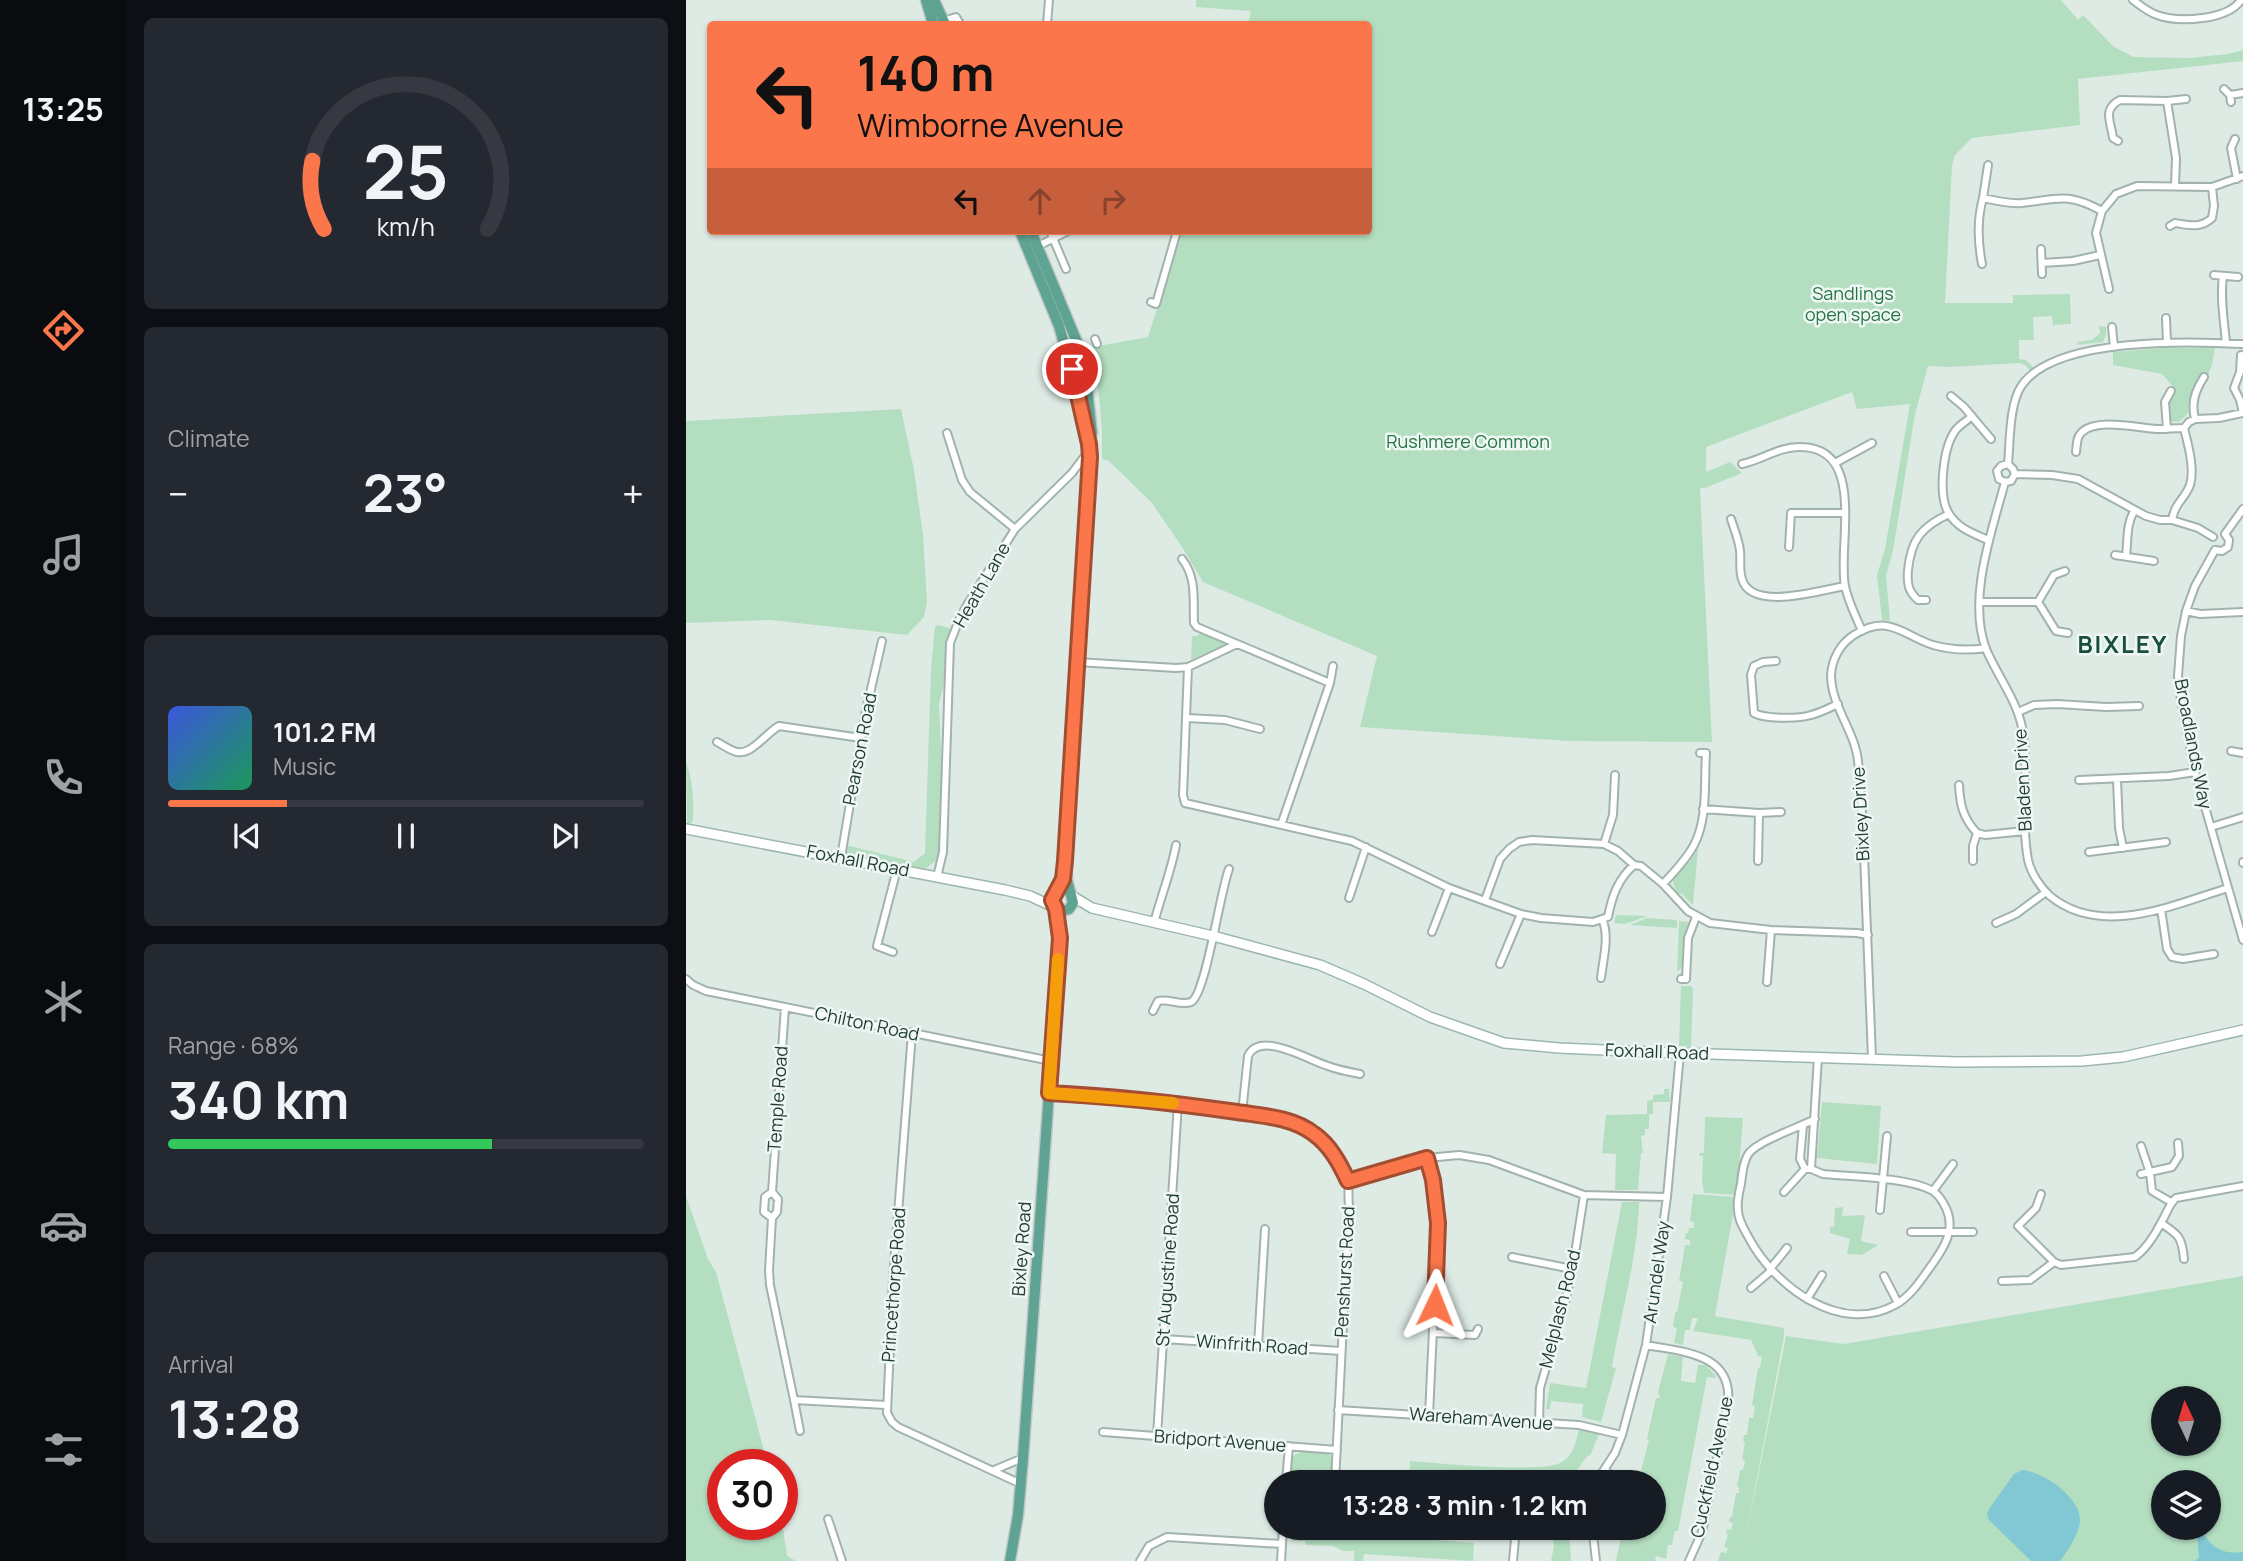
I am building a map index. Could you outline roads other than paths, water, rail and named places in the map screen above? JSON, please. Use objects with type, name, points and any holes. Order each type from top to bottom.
[{"type":"main road","points":[[926,0],[941,21]]},
{"type":"main road","points":[[934,0],[942,21]]},
{"type":"main road","points":[[1023,235],[1033,248],[1070,324],[1085,371],[1092,432],[1089,446],[1065,861],[1063,879],[1052,900],[1055,908],[1062,911],[1070,909],[1073,903],[1065,861]]},
{"type":"main road","points":[[1031,235],[1045,293],[1067,350],[1089,446]]},
{"type":"main road","points":[[1055,894],[1062,891],[1071,895]]},
{"type":"main road","name":"Bixley Road","points":[[1010,1561],[1021,1483],[1060,938],[1055,908]]},
{"type":"main road","name":"Bixley Road","points":[[1060,938],[1070,909]]},
{"type":"street","points":[[1047,21],[1049,0]]},
{"type":"street","points":[[2133,0],[2155,15],[2177,19],[2225,13],[2235,8],[2241,0]]},
{"type":"street","points":[[2228,95],[2243,93]]},
{"type":"street","points":[[2112,140],[2108,114],[2113,104],[2120,100],[2186,99]]},
{"type":"street","points":[[2166,101],[2176,158],[2175,186]]},
{"type":"street","points":[[2109,289],[2096,233],[2102,211],[2116,194],[2127,188],[2152,186],[2212,187],[2240,177],[2231,148],[2235,139]]},
{"type":"street","points":[[1982,264],[1979,219],[1983,176],[1988,165]]},
{"type":"street","points":[[2170,226],[2179,220],[2187,226],[2200,225],[2212,218],[2212,187]]},
{"type":"street","points":[[1983,198],[2019,203],[2050,198],[2073,198],[2102,211]]},
{"type":"street","points":[[1052,235],[1066,269]]},
{"type":"street","points":[[1033,248],[1060,235]]},
{"type":"street","points":[[1151,302],[1156,304],[1174,235]]},
{"type":"street","points":[[2041,249],[2042,274]]},
{"type":"street","points":[[2042,263],[2073,261],[2099,255]]},
{"type":"street","points":[[2214,275],[2238,277]]},
{"type":"street","points":[[2222,276],[2225,344]]},
{"type":"street","points":[[2166,318],[2167,343]]},
{"type":"street","points":[[2112,327],[2114,347]]},
{"type":"street","points":[[2008,464],[2012,417],[2021,386],[2037,371],[2059,359],[2114,347],[2167,343],[2243,344]]},
{"type":"street","points":[[2076,452],[2077,437],[2085,429],[2107,425],[2184,428],[2195,419],[2243,413],[2234,388],[2240,372],[2241,355]]},
{"type":"street","points":[[2195,419],[2192,408],[2194,397],[2204,377]]},
{"type":"street","points":[[2167,429],[2165,402],[2171,391]]},
{"type":"street","points":[[1951,396],[1992,439]]},
{"type":"street","points":[[1972,416],[1955,431],[1950,445],[1942,478],[1943,501],[1949,514],[1965,531],[1988,540]]},
{"type":"street","points":[[2172,520],[2174,508],[2190,486],[2191,468],[2184,428]]},
{"type":"street","points":[[947,433],[962,480],[970,492],[1015,529]]},
{"type":"street","points":[[1835,463],[1872,443]]},
{"type":"street","name":"Heath Lane","points":[[937,877],[943,852],[950,643],[967,605],[1015,529],[1072,473],[1089,446]]},
{"type":"street","points":[[1742,464],[1780,449],[1801,447],[1821,452],[1835,463],[1843,483],[1845,586],[1862,631],[1886,625],[1931,645],[1954,650],[1986,648]]},
{"type":"street","points":[[2008,464],[2015,474],[2011,481],[2005,482],[1999,479],[1997,471],[2008,464]]},
{"type":"street","points":[[1072,473],[1088,477]]},
{"type":"street","points":[[2015,474],[2078,479],[2134,511],[2198,528],[2213,537]]},
{"type":"street","name":"Bladen Drive","points":[[2005,482],[1983,568],[1980,601],[1982,629],[1986,648],[2018,712],[2024,745],[2025,831],[2029,862],[2036,878],[2046,892],[2060,904],[2090,915],[2124,916],[2161,909],[2228,888]]},
{"type":"street","points":[[2225,534],[2243,509]]},
{"type":"street","points":[[2126,556],[2129,537],[2127,523],[2134,511]]},
{"type":"street","points":[[1789,547],[1791,513],[1845,513]]},
{"type":"street","points":[[1926,600],[1918,600],[1911,594],[1907,582],[1910,550],[1921,532],[1935,520],[1949,514]]},
{"type":"street","points":[[1731,519],[1740,547],[1742,580],[1752,593],[1780,597],[1845,586]]},
{"type":"street","points":[[2218,533],[2225,534],[2229,540],[2228,547],[2222,551],[2215,550],[2211,544],[2213,537],[2218,533]]},
{"type":"street","name":"Broadlands Way","points":[[2215,550],[2195,586],[2186,611],[2178,676],[2180,701],[2195,772],[2242,935]]},
{"type":"street","points":[[2115,555],[2154,561]]},
{"type":"street","points":[[1182,559],[1190,569],[1193,581],[1194,623],[1197,627],[1330,683]]},
{"type":"street","points":[[2038,602],[2054,575],[2065,571]]},
{"type":"street","points":[[1980,601],[2038,602]]},
{"type":"street","points":[[2038,602],[2056,631],[2068,633]]},
{"type":"street","points":[[2186,611],[2208,614],[2243,612]]},
{"type":"street","name":"Bixley Drive","points":[[1862,631],[1852,636],[1836,654],[1832,665],[1832,688],[1858,758],[1872,1059]]},
{"type":"street","name":"Pearson Road","points":[[841,857],[861,738],[882,641]]},
{"type":"street","points":[[1077,662],[1188,667],[1237,644]]},
{"type":"street","points":[[1776,662],[1763,662],[1754,666],[1751,675],[1754,713],[1772,717],[1806,717],[1838,704]]},
{"type":"street","points":[[1281,825],[1330,683],[1333,666]]},
{"type":"street","points":[[1188,667],[1183,795],[1185,803],[1332,836],[1366,847],[1449,888],[1521,914],[1541,918],[1593,922],[1608,917],[1615,891],[1625,873],[1634,865]]},
{"type":"street","points":[[2018,712],[2034,705],[2139,706]]},
{"type":"street","points":[[1187,718],[1225,720],[1260,729]]},
{"type":"street","points":[[717,742],[736,752],[747,752],[779,726],[861,738]]},
{"type":"street","points":[[2231,751],[2243,752]]},
{"type":"street","points":[[1663,884],[1685,859],[1695,844],[1700,829],[1706,754],[1700,753]]},
{"type":"street","points":[[2079,780],[2169,776],[2195,772]]},
{"type":"street","points":[[1604,844],[1613,815],[1615,775]]},
{"type":"street","points":[[2117,779],[2119,828],[2123,848]]},
{"type":"street","points":[[1959,785],[1960,807],[1968,824],[1977,833],[1985,835],[2025,831]]},
{"type":"street","points":[[1703,809],[1781,812]]},
{"type":"street","points":[[1758,861],[1759,813]]},
{"type":"street","points":[[2211,827],[2243,817]]},
{"type":"street","name":"Foxhall Road","points":[[686,829],[841,857],[1030,896],[1055,908]]},
{"type":"street","points":[[1973,861],[1973,846],[1977,833]]},
{"type":"street","points":[[1485,900],[1500,859],[1519,842],[1532,840],[1604,844],[1618,851],[1634,865],[1641,866],[1696,917],[1710,923],[1771,930],[1868,935]]},
{"type":"street","points":[[2089,852],[2166,842]]},
{"type":"street","points":[[1154,923],[1176,845]]},
{"type":"street","points":[[1349,898],[1366,847]]},
{"type":"street","points":[[893,952],[877,946],[897,869]]},
{"type":"street","points":[[1153,1011],[1158,1001],[1163,999],[1187,1003],[1195,999],[1205,971],[1229,869]]},
{"type":"street","points":[[1432,932],[1449,888]]},
{"type":"street","points":[[1352,890],[1361,894]]},
{"type":"street","points":[[1996,923],[2016,914],[2046,892]]},
{"type":"street","name":"Foxhall Road","points":[[1030,896],[1055,894]]},
{"type":"street","name":"Foxhall Road","points":[[1071,895],[1092,908]]},
{"type":"street","name":"Foxhall Road","points":[[1070,909],[1092,908],[1320,965],[1430,1017],[1504,1043],[1559,1048],[1956,1062],[2082,1061],[2123,1057],[2243,1030]]},
{"type":"street","points":[[2161,909],[2167,949],[2172,957],[2183,959],[2214,954]]},
{"type":"street","points":[[1500,964],[1521,914]]},
{"type":"street","points":[[1681,979],[1686,979],[1688,938],[1696,917]]},
{"type":"street","points":[[1601,978],[1606,940],[1602,919]]},
{"type":"street","points":[[1768,982],[1771,930]]},
{"type":"street","name":"Chilton Road","points":[[686,979],[706,991],[1051,1061]]},
{"type":"street","name":"Temple Road","points":[[785,1007],[772,1192],[778,1199],[777,1212],[772,1218],[769,1270],[800,1431]]},
{"type":"street","name":"Princethorpe Road","points":[[886,1405],[912,1033]]},
{"type":"street","points":[[1242,1113],[1248,1056],[1257,1046],[1268,1045],[1360,1074]]},
{"type":"street","name":"Arundel Way","points":[[1606,1470],[1622,1435],[1646,1345],[1667,1198],[1680,1053]]},
{"type":"street","points":[[1784,1192],[1808,1169],[1815,1119],[1818,1057]]},
{"type":"street","points":[[1350,1072],[1352,1062]]},
{"type":"street","name":"Penshurst Road","points":[[1049,1093],[1178,1103],[1293,1122],[1314,1133],[1330,1150],[1348,1181],[1349,1205],[1336,1470]]},
{"type":"street","name":"St Augustine Road","points":[[1157,1436],[1178,1103]]},
{"type":"street","points":[[1803,1125],[1800,1159],[1808,1169],[1823,1174],[1914,1185],[1933,1191],[1949,1214],[1951,1231],[1939,1255],[1920,1283],[1898,1303],[1878,1311],[1850,1313],[1822,1307],[1807,1300],[1770,1270],[1742,1226],[1738,1211],[1742,1174],[1749,1153],[1768,1141],[1815,1119]]},
{"type":"street","points":[[1880,1210],[1887,1136]]},
{"type":"street","points":[[2141,1174],[2172,1167],[2179,1156],[2178,1143]]},
{"type":"street","points":[[2141,1146],[2150,1173],[2152,1191],[2171,1202]]},
{"type":"street","points":[[1348,1181],[1427,1158],[1459,1155],[1489,1160],[1584,1195],[1667,1198]]},
{"type":"street","points":[[1427,1158],[1433,1180],[1438,1223],[1429,1415]]},
{"type":"street","points":[[1933,1191],[1954,1164]]},
{"type":"street","points":[[2041,1194],[2036,1208],[2018,1226],[2054,1262],[2061,1265],[2135,1257],[2141,1253],[2161,1223],[2171,1202],[2182,1196],[2243,1186]]},
{"type":"street","name":"Temple Road","points":[[772,1192],[765,1198],[763,1208],[772,1218]]},
{"type":"street","name":"Melplash Road","points":[[1539,1422],[1540,1388],[1573,1269],[1584,1195]]},
{"type":"street","points":[[2161,1223],[2179,1236],[2183,1244],[2184,1259]]},
{"type":"street","points":[[1258,1345],[1265,1229]]},
{"type":"street","points":[[1911,1232],[1973,1232]]},
{"type":"street","points":[[1751,1288],[1787,1248]]},
{"type":"street","points":[[1512,1257],[1573,1269]]},
{"type":"street","points":[[2002,1281],[2030,1280],[2054,1262]]},
{"type":"street","points":[[1807,1300],[1822,1275]]},
{"type":"street","points":[[1884,1276],[1898,1303]]},
{"type":"street","points":[[1434,1333],[1477,1335]]},
{"type":"street","name":"Winfrith Road","points":[[1164,1339],[1340,1351]]},
{"type":"street","name":"Cuckfield Avenue","points":[[1646,1345],[1699,1356],[1720,1369],[1727,1381],[1728,1403],[1702,1532],[1689,1561]]},
{"type":"street","points":[[794,1400],[886,1405],[889,1418],[898,1427],[1021,1483]]},
{"type":"street","name":"Wareham Avenue","points":[[1338,1410],[1579,1425],[1622,1435]]},
{"type":"street","name":"Bridport Avenue","points":[[1103,1431],[1337,1450]]},
{"type":"street","points":[[1287,1470],[1289,1446]]},
{"type":"street","points":[[994,1470],[1023,1458]]},
{"type":"street","points":[[828,1520],[842,1561]]},
{"type":"street","points":[[1140,1561],[1149,1546],[1167,1537],[1282,1544]]},
{"type":"street","points":[[1281,1561],[1282,1540]]},
{"type":"street","points":[[1513,1561],[1515,1540]]},
{"type":"street","points":[[1592,1540],[1596,1561]]},
{"type":"water","points":[[2023,1470],[2041,1476],[2060,1488],[2075,1504],[2079,1513],[2077,1532],[2060,1561],[2031,1561],[1989,1520],[1989,1509],[2014,1474]]},
{"type":"water","points":[[2197,1540],[2208,1540],[2217,1548],[2228,1552],[2243,1552],[2243,1561],[2194,1561],[2199,1558]]},
{"type":"district","name":"BIXLEY","points":[[2123,645]]},
{"type":"park label","name":"Sandlings open space","points":[[1853,304]]},
{"type":"park label","name":"Rushmere Common","points":[[1468,442]]}]
